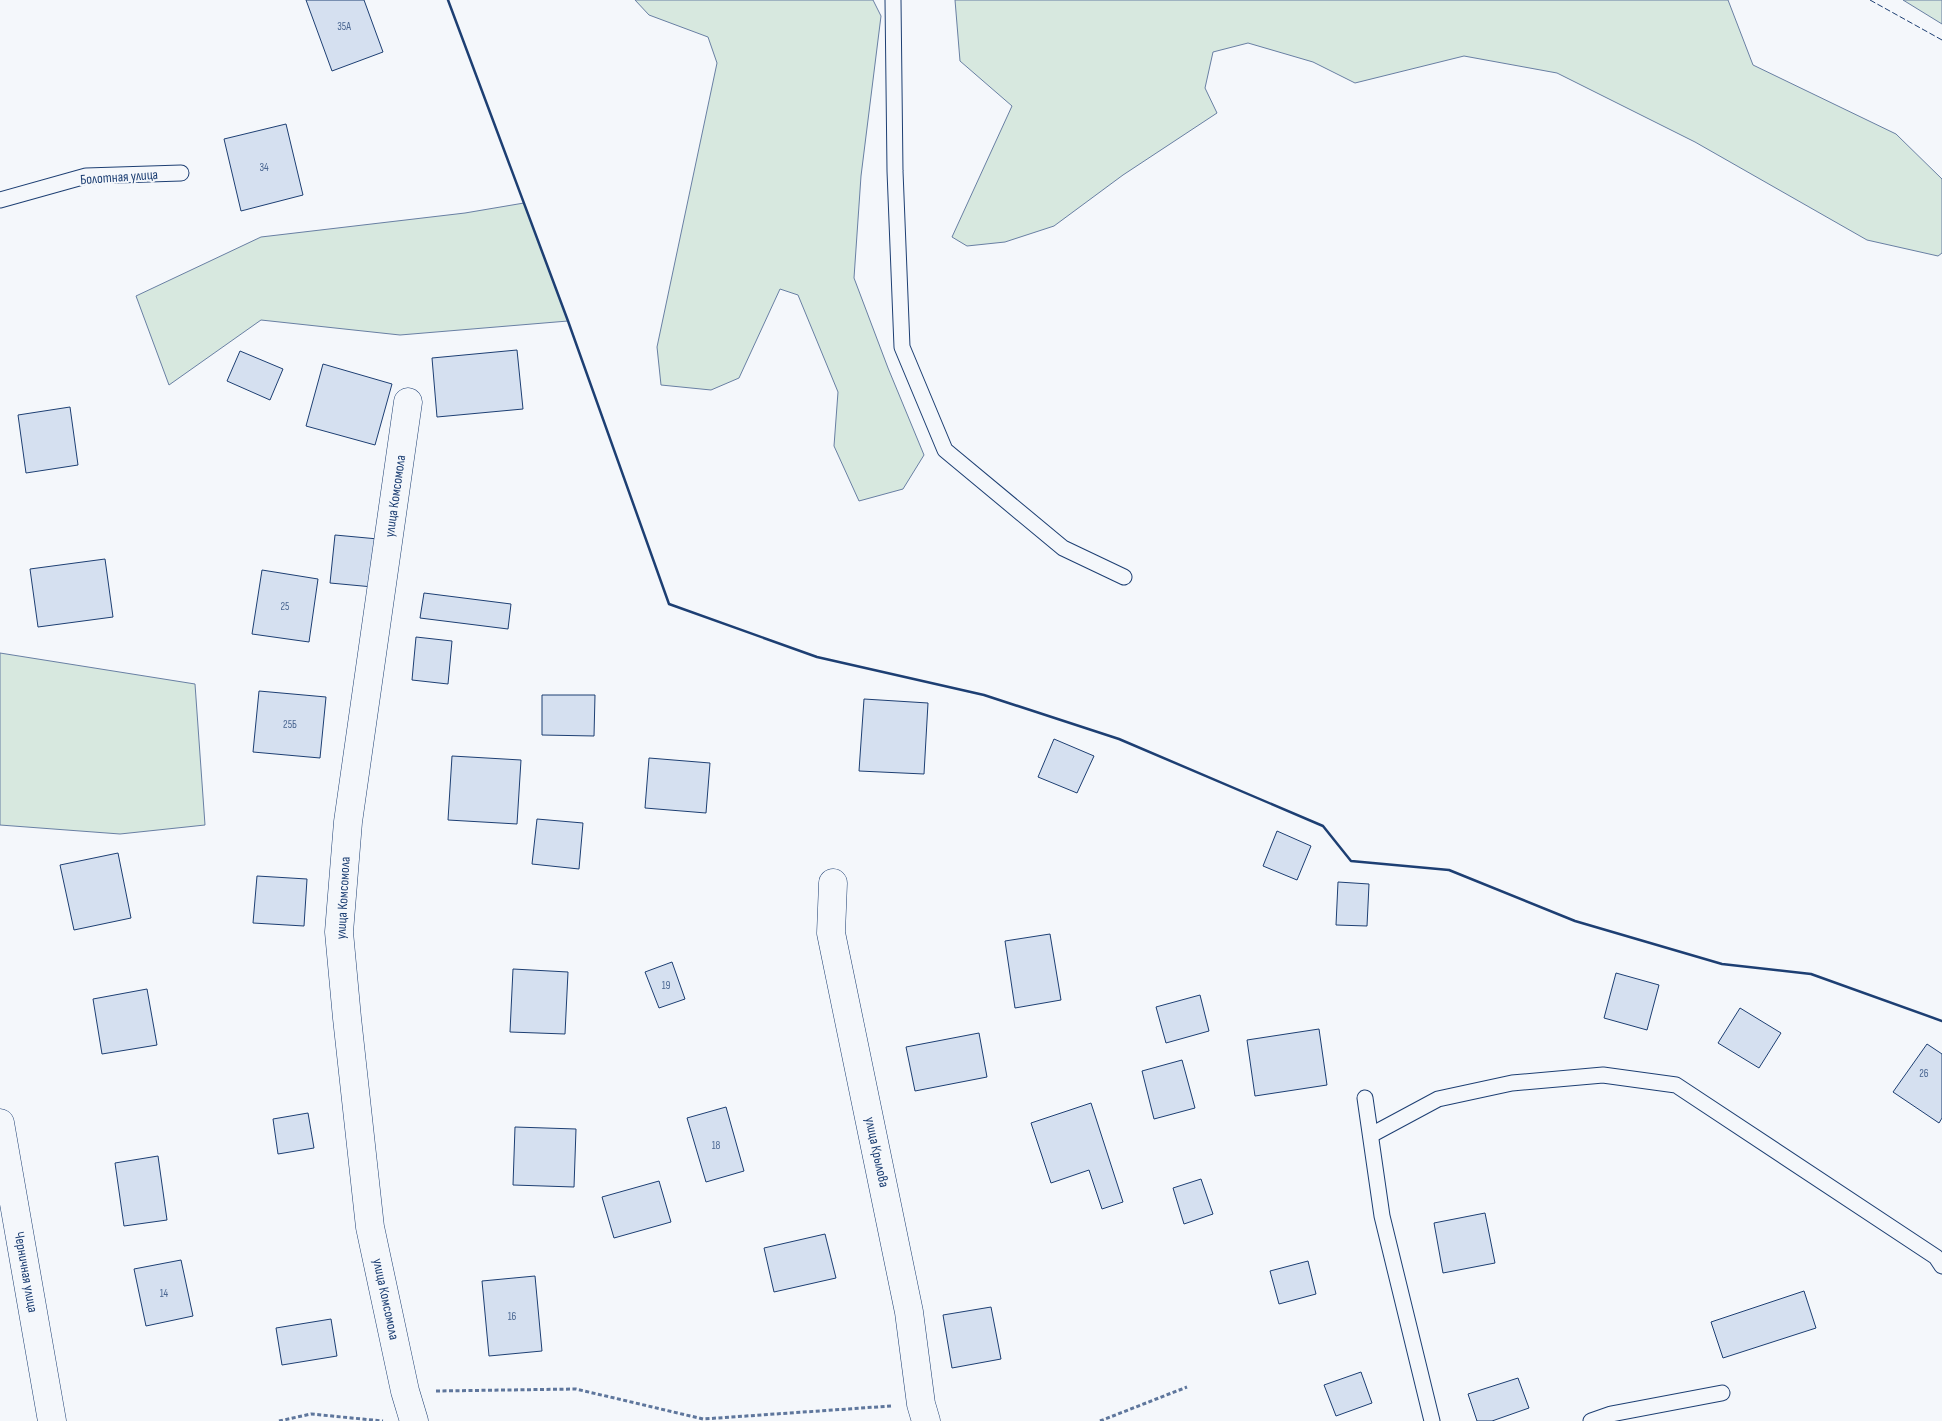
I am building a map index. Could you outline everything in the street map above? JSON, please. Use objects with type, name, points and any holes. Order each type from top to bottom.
[{"type":"street","name":"улица Комсомола","points":[[408,402],[348,822],[339,932],[346,1018],[370,1227],[405,1391],[414,1421]]},
{"type":"street","name":"улица Крылова","points":[[833,883],[832,933],[910,1312],[924,1412]]},
{"type":"street","name":"Черничная улица","points":[[0,1123],[52,1421]]},
{"type":"lane","points":[[892,0],[895,171],[902,347],[945,450],[1063,548],[1124,577]]},
{"type":"lane","name":"Болотная улица","points":[[0,200],[86,176],[181,173]]},
{"type":"lane","points":[[1371,1135],[1438,1099],[1512,1082],[1603,1075],[1676,1085],[1936,1256],[1942,1266]]},
{"type":"lane","points":[[1365,1098],[1382,1216],[1432,1421]]},
{"type":"lane","points":[[1591,1421],[1611,1414],[1722,1393]]},
{"type":"path","points":[[1100,1421],[1187,1387]]},
{"type":"path","points":[[405,1391],[576,1389],[703,1419],[924,1412]]},
{"type":"path","points":[[279,1421],[311,1414],[384,1421]]},
{"type":"shaded area","points":[[635,0],[873,0],[881,16],[861,176],[854,278],[924,455],[903,489],[859,501],[834,446],[838,392],[798,295],[780,289],[739,378],[711,390],[661,385],[657,347],[717,63],[708,37],[649,15]]},
{"type":"shaded area","points":[[955,0],[1728,0],[1753,65],[1896,134],[1942,179],[1942,253],[1938,256],[1867,240],[1695,142],[1557,73],[1464,56],[1355,83],[1313,62],[1248,43],[1213,52],[1205,88],[1217,113],[1123,175],[1054,226],[1005,242],[967,246],[952,237],[1012,106],[960,61]]},
{"type":"shaded area","points":[[1903,0],[1942,0],[1942,24]]},
{"type":"shaded area","points":[[524,203],[568,321],[400,335],[261,320],[169,385],[136,296],[261,237],[465,213]]},
{"type":"shaded area","points":[[0,653],[195,684],[205,825],[120,834],[0,825]]},
{"type":"building","points":[[306,0],[364,0],[383,52],[332,71]]},
{"type":"building","points":[[286,124],[303,195],[241,211],[224,139]]},
{"type":"building","points":[[517,350],[523,409],[437,417],[432,358]]},
{"type":"building","points":[[240,351],[283,369],[270,400],[227,381]]},
{"type":"building","points":[[323,364],[392,384],[375,445],[306,426]]},
{"type":"building","points":[[70,407],[78,465],[26,473],[18,415]]},
{"type":"building","points":[[335,535],[378,539],[373,587],[330,583]]},
{"type":"building","points":[[105,559],[113,617],[38,627],[30,569]]},
{"type":"building","points":[[262,570],[318,579],[309,642],[252,634]]},
{"type":"building","points":[[424,593],[511,604],[508,629],[420,618]]},
{"type":"building","points":[[416,637],[452,641],[448,684],[412,680]]},
{"type":"building","points":[[259,691],[326,697],[320,758],[253,752]]},
{"type":"building","points":[[542,695],[595,695],[594,736],[542,735]]},
{"type":"building","points":[[864,699],[928,703],[924,774],[859,771]]},
{"type":"building","points":[[1054,739],[1094,756],[1077,793],[1038,777]]},
{"type":"building","points":[[452,756],[521,760],[517,824],[448,820]]},
{"type":"building","points":[[649,758],[710,763],[706,813],[645,808]]},
{"type":"building","points":[[537,819],[583,823],[579,869],[532,864]]},
{"type":"building","points":[[1277,831],[1311,846],[1297,880],[1263,866]]},
{"type":"building","points":[[118,853],[131,918],[74,930],[60,865]]},
{"type":"building","points":[[257,876],[307,879],[304,926],[253,923]]},
{"type":"building","points":[[1338,882],[1369,884],[1367,926],[1336,925]]},
{"type":"building","points":[[1050,934],[1061,1000],[1015,1008],[1005,941]]},
{"type":"building","points":[[672,962],[685,999],[659,1008],[645,972]]},
{"type":"building","points":[[513,969],[568,972],[565,1034],[510,1032]]},
{"type":"building","points":[[1616,973],[1659,985],[1647,1030],[1604,1018]]},
{"type":"building","points":[[147,989],[157,1045],[102,1054],[93,999]]},
{"type":"building","points":[[1200,995],[1209,1031],[1166,1043],[1156,1007]]},
{"type":"building","points":[[1740,1008],[1781,1033],[1759,1068],[1718,1043]]},
{"type":"building","points":[[1319,1029],[1327,1085],[1255,1096],[1247,1040]]},
{"type":"building","points":[[979,1033],[987,1077],[915,1091],[906,1047]]},
{"type":"building","points":[[1927,1044],[1942,1054],[1942,1118],[1939,1123],[1893,1092]]},
{"type":"building","points":[[1182,1060],[1195,1108],[1154,1119],[1142,1071]]},
{"type":"building","points":[[1091,1103],[1123,1202],[1102,1209],[1089,1170],[1051,1183],[1031,1123]]},
{"type":"building","points":[[726,1107],[744,1171],[706,1182],[687,1118]]},
{"type":"building","points":[[308,1113],[314,1148],[278,1154],[273,1119]]},
{"type":"building","points":[[515,1127],[576,1129],[574,1187],[513,1185]]},
{"type":"building","points":[[158,1156],[167,1220],[124,1226],[115,1163]]},
{"type":"building","points":[[1201,1179],[1213,1214],[1184,1224],[1173,1188]]},
{"type":"building","points":[[659,1181],[671,1222],[614,1238],[602,1197]]},
{"type":"building","points":[[1485,1213],[1495,1263],[1443,1273],[1434,1223]]},
{"type":"building","points":[[825,1234],[836,1278],[774,1292],[764,1248]]},
{"type":"building","points":[[181,1260],[193,1316],[146,1326],[134,1269]]},
{"type":"building","points":[[1308,1261],[1316,1294],[1279,1304],[1270,1271]]},
{"type":"building","points":[[535,1276],[542,1351],[489,1356],[482,1281]]},
{"type":"building","points":[[1804,1291],[1816,1328],[1723,1358],[1711,1322]]},
{"type":"building","points":[[991,1307],[1001,1359],[952,1368],[943,1315]]},
{"type":"building","points":[[331,1319],[337,1356],[282,1365],[276,1328]]},
{"type":"building","points":[[1361,1372],[1372,1403],[1336,1416],[1324,1385]]},
{"type":"building","points":[[1518,1378],[1529,1408],[1492,1421],[1477,1421],[1468,1394]]},
{"type":"fence","points":[[1870,0],[1942,40]]},
{"type":"wall","points":[[448,0],[568,321],[669,604],[817,657],[984,695],[1119,739],[1323,826],[1351,861],[1449,870],[1575,921],[1722,964],[1811,974],[1942,1021]]}]
